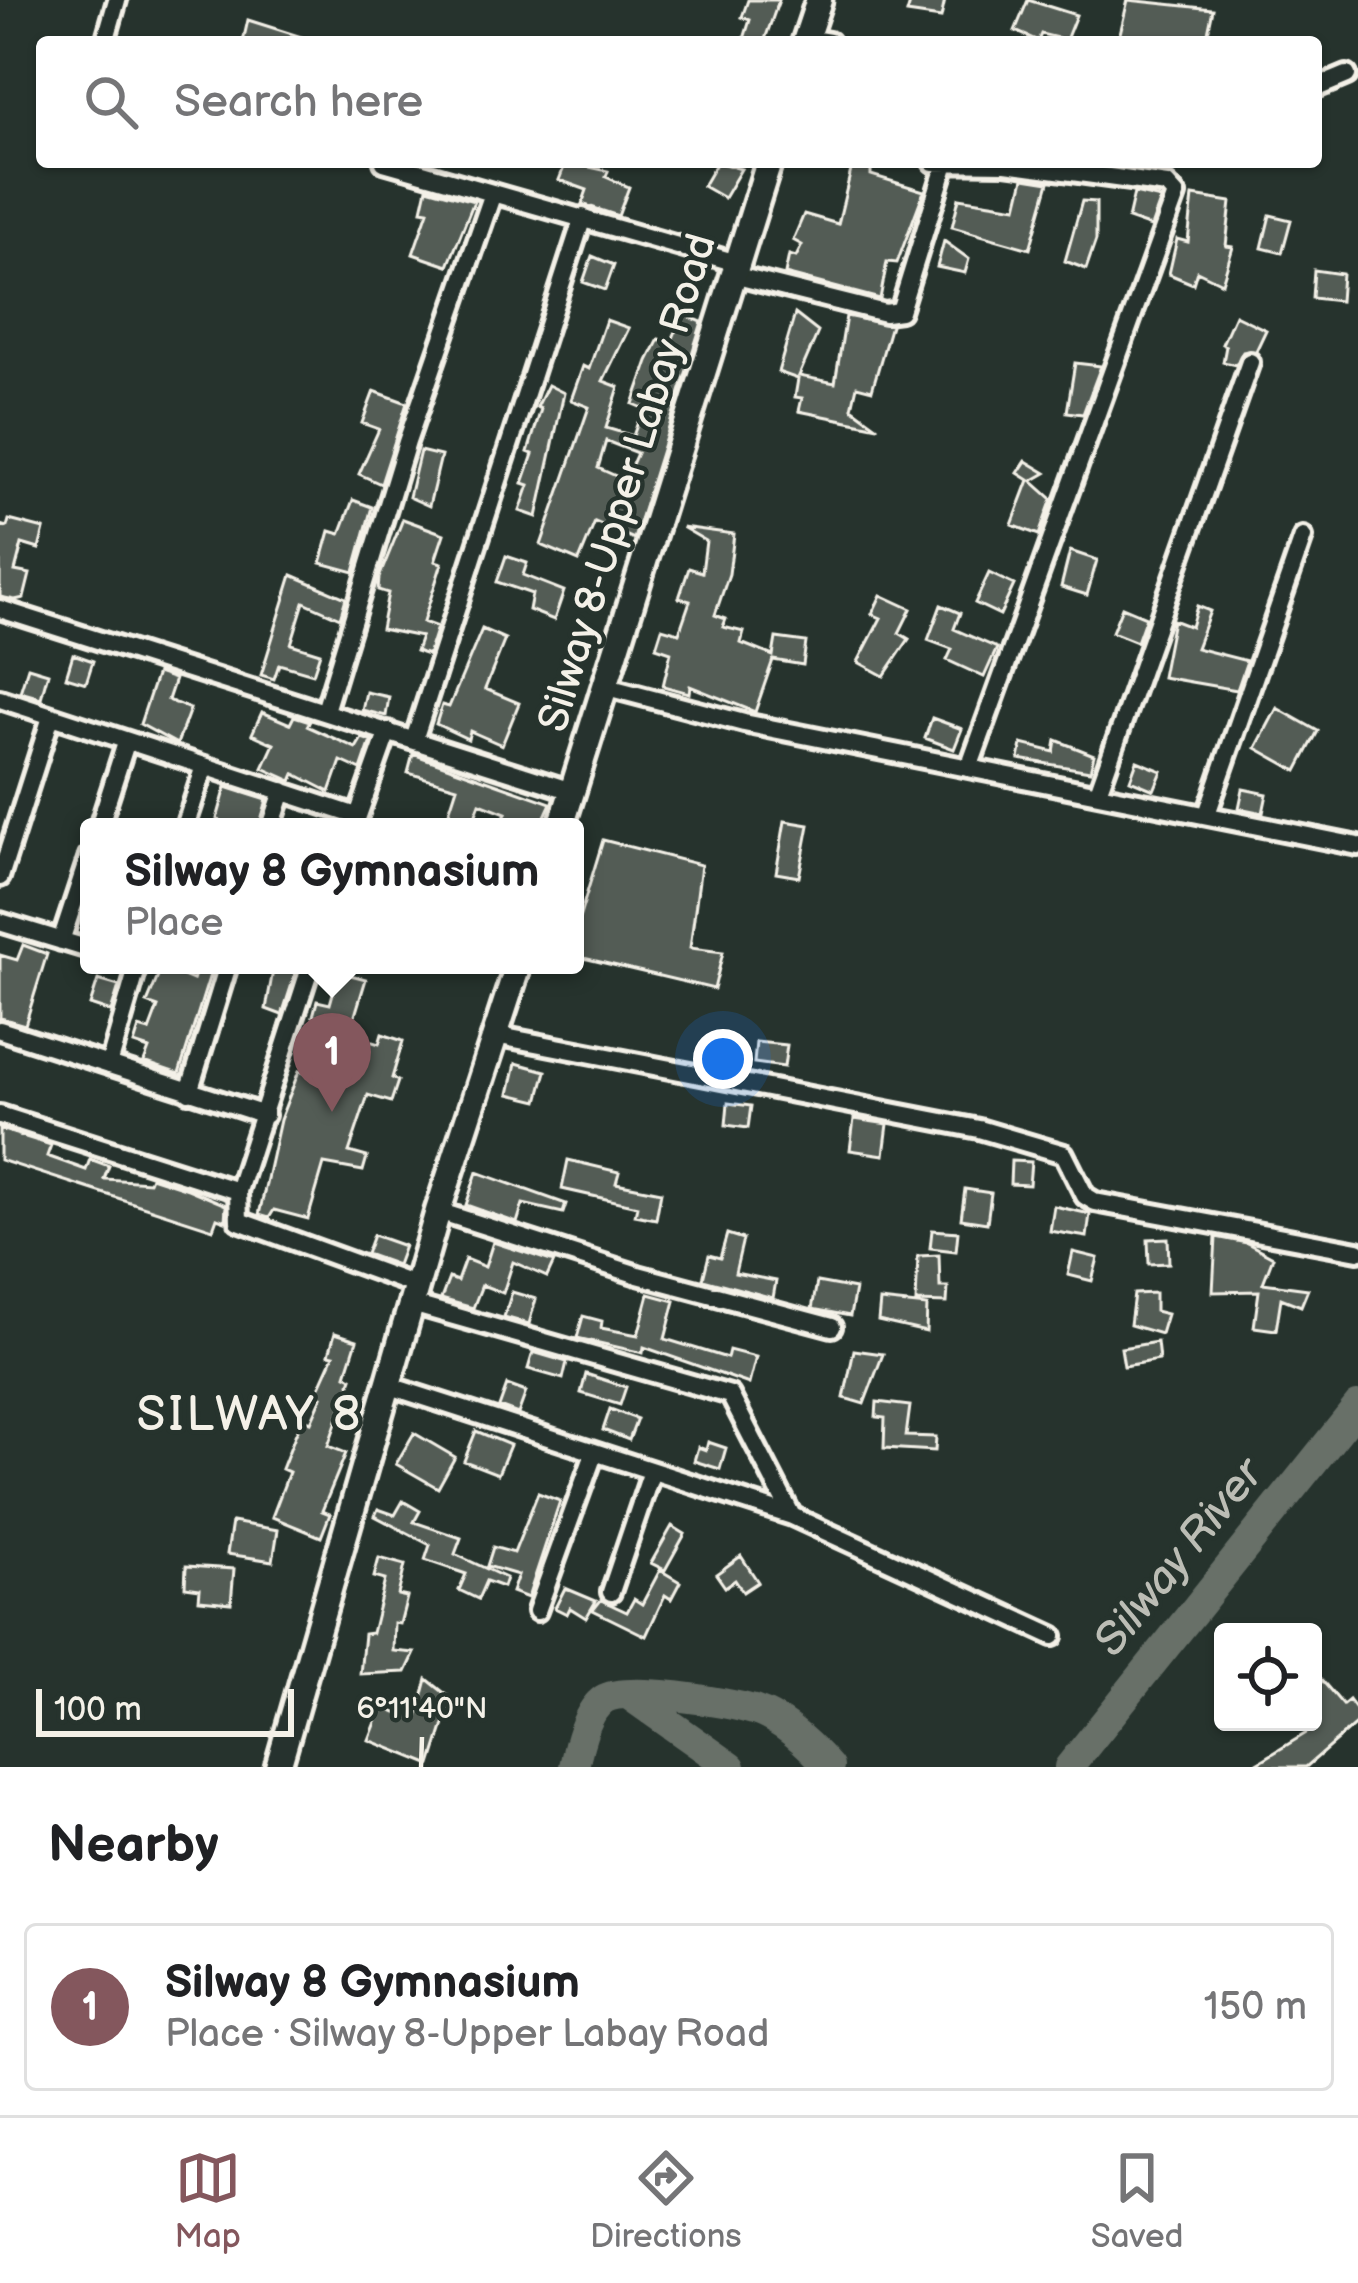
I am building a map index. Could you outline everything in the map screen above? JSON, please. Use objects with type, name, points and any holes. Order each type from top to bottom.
[{"type":"main road","points":[[815,36],[819,0]]},
{"type":"main road","name":"Silway 8-Upper Labay Road","points":[[564,818],[767,168]]},
{"type":"main road","points":[[278,1767],[438,1211],[515,974]]},
{"type":"street","points":[[107,36],[117,0]]},
{"type":"street","points":[[1322,85],[1347,74]]},
{"type":"street","points":[[405,168],[885,313],[900,311],[938,168]]},
{"type":"street","points":[[969,768],[1176,195],[1167,185],[1042,168]]},
{"type":"street","points":[[325,710],[407,442],[493,193]]},
{"type":"street","points":[[414,740],[583,218]]},
{"type":"street","points":[[1098,792],[1250,362]]},
{"type":"street","points":[[1207,814],[1303,537]]},
{"type":"street","points":[[0,608],[572,790]]},
{"type":"street","points":[[607,687],[744,723],[1358,846]]},
{"type":"street","points":[[0,699],[283,791],[349,818]]},
{"type":"street","points":[[0,877],[51,717]]},
{"type":"street","points":[[357,818],[388,731]]},
{"type":"street","points":[[102,818],[126,743]]},
{"type":"street","points":[[187,818],[205,766]]},
{"type":"street","points":[[274,818],[283,791]]},
{"type":"street","points":[[61,941],[80,883]]},
{"type":"street","points":[[0,922],[80,946]]},
{"type":"street","points":[[110,1065],[135,974]]},
{"type":"street","points":[[189,1092],[225,974]]},
{"type":"street","points":[[308,974],[238,1191],[242,1224],[414,1295],[730,1395],[792,1516]]},
{"type":"street","points":[[0,1030],[265,1115]]},
{"type":"street","points":[[495,1035],[980,1129],[1067,1155],[1085,1196],[1095,1202],[1358,1251]]},
{"type":"street","points":[[0,1115],[238,1191]]},
{"type":"street","points":[[438,1211],[638,1275],[832,1327]]},
{"type":"street","points":[[387,1385],[792,1516],[1053,1636]]},
{"type":"street","points":[[537,1611],[594,1454]]},
{"type":"street","points":[[611,1592],[652,1471]]},
{"type":"building","points":[[748,0],[779,0],[766,36],[745,36],[750,20],[742,17]]},
{"type":"building","points":[[911,0],[945,0],[941,18],[907,13]]},
{"type":"building","points":[[1028,0],[1076,15],[1068,36],[1026,36],[1015,31]]},
{"type":"building","points":[[1128,0],[1213,9],[1207,36],[1119,36]]},
{"type":"building","points":[[248,20],[299,36],[244,36]]},
{"type":"building","points":[[564,168],[594,168],[608,171],[606,177],[629,187],[618,216],[582,204],[587,190],[559,180]]},
{"type":"building","points":[[714,168],[741,169],[724,198],[703,186]]},
{"type":"building","points":[[852,168],[871,168],[871,175],[924,191],[897,263],[887,262],[880,299],[785,274],[789,255],[796,257],[802,245],[793,240],[804,214],[838,224]]},
{"type":"building","points":[[1024,178],[1049,182],[1030,249],[952,227],[959,198],[1017,207]]},
{"type":"building","points":[[427,188],[474,201],[448,266],[413,254],[428,211],[422,210]]},
{"type":"building","points":[[1134,193],[1161,199],[1151,227],[1128,219]]},
{"type":"building","points":[[1193,196],[1231,202],[1226,246],[1233,247],[1222,283],[1197,271],[1193,284],[1169,274],[1177,239],[1188,242]]},
{"type":"building","points":[[1082,201],[1096,202],[1096,240],[1086,269],[1065,261]]},
{"type":"building","points":[[1270,215],[1291,220],[1282,253],[1262,248]]},
{"type":"building","points":[[944,241],[969,259],[965,273],[937,267]]},
{"type":"building","points":[[592,256],[614,265],[605,290],[583,282]]},
{"type":"building","points":[[1314,270],[1342,274],[1340,301],[1312,298]]},
{"type":"building","points":[[683,314],[702,322],[634,539],[595,522],[579,561],[541,545],[589,407],[571,400],[583,366],[589,369],[606,320],[629,328],[603,381],[619,387],[606,428],[633,436],[643,408],[633,404],[648,361],[659,339],[671,343]],"holes":[[[606,441],[637,453],[625,480],[598,468]]]},
{"type":"building","points":[[795,314],[818,332],[799,376],[835,383],[846,316],[891,325],[872,390],[857,386],[852,408],[878,427],[799,411],[798,379],[778,372]]},
{"type":"building","points":[[1235,315],[1266,330],[1256,351],[1243,352],[1236,365],[1223,362],[1226,346],[1222,344]]},
{"type":"building","points":[[1075,363],[1101,366],[1083,414],[1067,412]]},
{"type":"building","points":[[548,385],[564,393],[537,517],[520,511],[529,485],[523,483],[533,454],[528,452],[541,409],[537,407]]},
{"type":"building","points":[[374,391],[407,403],[381,484],[359,474],[379,429],[362,423]]},
{"type":"building","points":[[420,451],[441,456],[429,506],[409,497]]},
{"type":"building","points":[[1026,461],[1046,473],[1032,481],[1052,499],[1039,535],[1012,525],[1029,480],[1018,473]]},
{"type":"building","points":[[353,500],[372,507],[354,572],[321,563],[330,531],[340,534]]},
{"type":"building","points":[[403,519],[444,534],[435,561],[442,563],[423,622],[437,627],[428,655],[416,651],[421,637],[381,629],[388,593],[378,590],[379,578]]},
{"type":"building","points":[[9,520],[44,529],[39,549],[22,544],[15,571],[30,574],[24,598],[15,600],[0,597],[0,525],[7,527]]},
{"type":"building","points":[[682,527],[734,534],[729,574],[715,615],[726,619],[723,627],[744,632],[741,643],[773,656],[776,638],[806,642],[803,665],[773,660],[755,712],[690,686],[689,693],[663,686],[671,652],[656,647],[662,628],[679,633],[690,601],[679,598],[689,568],[702,572],[706,541]]},
{"type":"building","points":[[1070,551],[1097,560],[1087,595],[1061,587]]},
{"type":"building","points":[[506,556],[527,563],[523,575],[564,591],[554,620],[529,610],[532,594],[497,582]]},
{"type":"building","points":[[989,573],[1014,585],[1000,615],[975,603]]},
{"type":"building","points":[[292,575],[346,598],[340,618],[304,602],[291,644],[320,653],[313,674],[279,664],[274,679],[261,675]]},
{"type":"building","points":[[881,595],[911,609],[899,633],[909,639],[884,676],[858,662],[881,618],[872,614]]},
{"type":"building","points":[[941,605],[960,613],[954,629],[997,648],[984,677],[947,660],[952,649],[928,640]]},
{"type":"building","points":[[1197,606],[1210,611],[1196,648],[1247,661],[1237,690],[1162,677],[1173,620],[1191,627]]},
{"type":"building","points":[[1122,607],[1146,617],[1137,642],[1112,632]]},
{"type":"building","points":[[482,629],[505,639],[485,689],[519,703],[502,745],[470,731],[468,739],[436,724],[442,705],[449,707]]},
{"type":"building","points":[[73,654],[93,661],[86,683],[66,677]]},
{"type":"building","points":[[28,667],[48,673],[41,698],[20,692]]},
{"type":"building","points":[[157,673],[175,679],[168,700],[190,709],[177,744],[140,724]]},
{"type":"building","points":[[366,692],[389,697],[386,716],[362,710]]},
{"type":"building","points":[[1277,708],[1318,731],[1297,771],[1256,748]]},
{"type":"building","points":[[262,712],[290,724],[294,716],[310,721],[307,726],[356,748],[362,738],[371,741],[361,770],[341,761],[330,792],[295,774],[292,781],[263,768],[274,744],[252,734]]},
{"type":"building","points":[[932,718],[962,729],[954,749],[925,738]]},
{"type":"building","points":[[1056,740],[1094,755],[1090,771],[1019,759],[1022,744],[1054,752]]},
{"type":"building","points":[[413,754],[551,803],[544,818],[504,818],[506,813],[480,803],[474,818],[447,818],[457,787],[408,773]]},
{"type":"building","points":[[1137,761],[1162,771],[1154,790],[1130,780]]},
{"type":"building","points":[[226,787],[267,800],[262,818],[217,818]]},
{"type":"building","points":[[1243,789],[1267,794],[1263,813],[1239,808]]},
{"type":"building","points":[[785,821],[809,825],[799,877],[776,873]]},
{"type":"building","points":[[603,840],[701,865],[690,948],[723,952],[714,989],[584,958],[584,902]]},
{"type":"building","points":[[23,945],[47,954],[25,1025],[0,1018],[0,955],[17,960]]},
{"type":"building","points":[[159,974],[193,980],[195,974],[210,974],[179,1074],[144,1062],[149,1049],[134,1044],[139,1028],[149,1031],[158,1007],[147,1003]]},
{"type":"building","points":[[272,974],[295,974],[282,1015],[266,1009]]},
{"type":"building","points":[[338,974],[366,979],[349,1035],[379,1044],[382,1034],[403,1041],[392,1078],[398,1081],[391,1102],[368,1095],[349,1152],[367,1157],[363,1171],[324,1164],[308,1219],[274,1210],[269,1218],[259,1215],[280,1120],[299,1071],[313,1076],[326,1025],[326,1019],[313,1016],[317,1001],[330,1004]]},
{"type":"building","points":[[98,980],[119,986],[111,1012],[90,1005]]},
{"type":"building","points":[[756,1042],[787,1045],[784,1067],[754,1063]]},
{"type":"building","points":[[516,1063],[546,1071],[538,1101],[509,1094]]},
{"type":"building","points":[[728,1103],[751,1106],[748,1128],[726,1125]]},
{"type":"building","points":[[854,1119],[888,1124],[884,1155],[850,1150]]},
{"type":"building","points":[[0,1129],[51,1145],[47,1156],[86,1170],[90,1159],[109,1166],[104,1179],[149,1182],[151,1177],[188,1189],[226,1205],[225,1221],[217,1218],[213,1229],[0,1160]]},
{"type":"building","points":[[568,1160],[619,1172],[616,1183],[661,1192],[656,1219],[635,1215],[637,1206],[562,1189]]},
{"type":"building","points":[[1011,1161],[1031,1162],[1029,1185],[1010,1184]]},
{"type":"building","points":[[477,1172],[566,1204],[563,1213],[523,1204],[517,1223],[466,1205]]},
{"type":"building","points":[[965,1189],[991,1193],[987,1223],[961,1219]]},
{"type":"building","points":[[1054,1206],[1090,1214],[1087,1237],[1050,1231]]},
{"type":"building","points":[[932,1230],[958,1232],[956,1251],[930,1248]]},
{"type":"building","points":[[727,1234],[743,1239],[735,1273],[776,1281],[773,1298],[703,1279],[709,1255],[720,1258]]},
{"type":"building","points":[[373,1235],[404,1246],[397,1265],[366,1254]]},
{"type":"building","points":[[1216,1237],[1247,1243],[1273,1257],[1263,1283],[1308,1289],[1301,1306],[1281,1298],[1276,1330],[1254,1327],[1259,1291],[1213,1292]]},
{"type":"building","points":[[1168,1238],[1169,1263],[1149,1264],[1148,1239]]},
{"type":"building","points":[[493,1242],[554,1262],[547,1277],[513,1262],[503,1293],[482,1285],[473,1308],[441,1299],[449,1278],[457,1281],[465,1259],[485,1267]]},
{"type":"building","points":[[1073,1252],[1098,1258],[1092,1281],[1068,1275]]},
{"type":"building","points":[[939,1255],[940,1287],[948,1287],[947,1303],[916,1302],[918,1256]]},
{"type":"building","points":[[817,1282],[855,1289],[850,1316],[812,1309]]},
{"type":"building","points":[[512,1292],[536,1299],[529,1324],[504,1317]]},
{"type":"building","points":[[1155,1293],[1155,1311],[1167,1314],[1161,1334],[1130,1325],[1134,1294]]},
{"type":"building","points":[[649,1294],[675,1301],[665,1339],[727,1358],[729,1350],[756,1357],[749,1384],[644,1347],[643,1353],[577,1338],[583,1316],[602,1321],[601,1328],[638,1335]]},
{"type":"building","points":[[880,1301],[927,1306],[926,1332],[878,1321]]},
{"type":"building","points":[[335,1333],[357,1340],[346,1375],[352,1378],[328,1446],[346,1453],[322,1511],[330,1514],[321,1537],[272,1517],[289,1472],[282,1469],[296,1433],[304,1419],[311,1422],[322,1397],[316,1395],[334,1355],[329,1354]]},
{"type":"building","points":[[1157,1342],[1159,1360],[1124,1366],[1121,1348]]},
{"type":"building","points":[[854,1350],[883,1354],[864,1404],[844,1398]]},
{"type":"building","points":[[533,1352],[567,1362],[563,1379],[528,1369]]},
{"type":"building","points":[[586,1374],[626,1387],[620,1405],[581,1393]]},
{"type":"building","points":[[507,1385],[526,1392],[518,1414],[499,1407]]},
{"type":"building","points":[[877,1402],[910,1406],[906,1436],[936,1437],[935,1451],[884,1448],[885,1418],[876,1417]]},
{"type":"building","points":[[610,1409],[637,1419],[629,1440],[603,1430]]},
{"type":"building","points":[[476,1431],[510,1445],[498,1474],[464,1461]]},
{"type":"building","points":[[414,1433],[455,1457],[438,1488],[396,1464]]},
{"type":"building","points":[[708,1442],[726,1448],[720,1469],[694,1461],[698,1447],[706,1450]]},
{"type":"building","points":[[538,1493],[560,1501],[528,1598],[512,1592],[518,1575],[487,1566],[493,1547],[514,1553]]},
{"type":"building","points":[[403,1501],[420,1511],[414,1522],[461,1538],[455,1554],[506,1578],[503,1587],[486,1581],[478,1599],[459,1590],[466,1574],[425,1560],[430,1545],[375,1516],[378,1509],[395,1515]]},
{"type":"building","points":[[232,1522],[278,1530],[273,1561],[227,1554]]},
{"type":"building","points":[[672,1526],[685,1534],[665,1570],[651,1563]]},
{"type":"building","points":[[741,1556],[758,1582],[743,1592],[735,1580],[725,1587],[716,1574]]},
{"type":"building","points":[[379,1558],[405,1565],[398,1595],[407,1597],[400,1624],[394,1623],[393,1651],[415,1653],[406,1672],[360,1674],[364,1634],[372,1633],[385,1580],[374,1577]]},
{"type":"building","points":[[186,1566],[234,1569],[231,1603],[199,1600],[200,1589],[185,1587]]},
{"type":"building","points":[[660,1570],[680,1582],[671,1599],[665,1595],[646,1636],[593,1610],[601,1600],[627,1612],[634,1599],[642,1604]]},
{"type":"building","points":[[565,1588],[596,1601],[586,1618],[570,1608],[567,1614],[555,1608]]},
{"type":"building","points":[[427,1679],[452,1699],[431,1765],[369,1740],[382,1707],[416,1721]]},
{"type":"building","points":[[1322,1680],[1343,1705],[1349,1700],[1358,1712],[1358,1722],[1306,1767],[1251,1767],[1310,1731],[1322,1731]]},
{"type":"waterway","name":"Silway River","points":[[1069,1767],[1358,1406]]},
{"type":"waterway","points":[[574,1767],[592,1712],[604,1699],[632,1694],[700,1699],[754,1710],[795,1734],[829,1767]]},
{"type":"waterway","points":[[629,1695],[731,1767]]},
{"type":"place","name":"Silway 8 Gymnasium","points":[[332,1112]]},
{"type":"district","name":"SILWAY 8","points":[[250,1415]]}]
